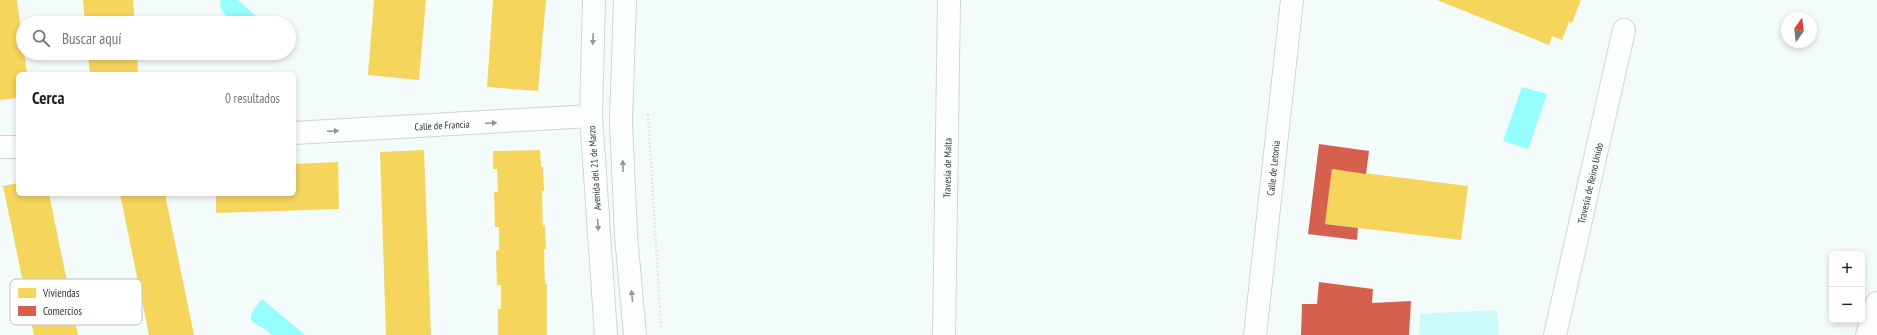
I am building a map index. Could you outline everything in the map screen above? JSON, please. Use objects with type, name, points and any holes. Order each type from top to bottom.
[{"type":"street","name":"Avenida del 21 de Marzo","points":[[594,0],[591,116],[606,335]]},
{"type":"street","points":[[625,0],[621,121],[626,236],[635,335]]},
{"type":"street","name":"Travesía de Malta","points":[[944,335],[949,0]]},
{"type":"street","name":"Calle de Letonia","points":[[1254,335],[1292,0]]},
{"type":"street","name":"Travesía de Reino Unido","points":[[1556,335],[1624,30]]},
{"type":"street","name":"Calle de Francia","points":[[296,133],[591,116]]},
{"type":"street","points":[[0,147],[16,146]]},
{"type":"street","points":[[1867,335],[1877,303]]},
{"type":"path","points":[[648,107],[661,335]]},
{"type":"shaded area","points":[[1497,310],[1499,335],[1419,335],[1420,314]]},
{"type":"water","points":[[221,0],[238,0],[256,16],[227,16],[222,11],[220,4]]},
{"type":"water","points":[[1522,87],[1547,94],[1528,149],[1503,141]]},
{"type":"water","points":[[262,299],[305,335],[272,335],[267,330],[253,322],[251,319],[251,314]]},
{"type":"building: Viviendas","points":[[0,0],[17,0],[19,16],[16,16],[16,60],[25,60],[27,72],[16,72],[16,98],[0,100]]},
{"type":"building: Viviendas","points":[[83,0],[133,0],[134,16],[84,16]]},
{"type":"building: Viviendas","points":[[374,0],[426,0],[419,80],[368,75]]},
{"type":"building: Viviendas","points":[[493,0],[546,0],[538,91],[487,87]]},
{"type":"building: Viviendas","points":[[1437,0],[1581,0],[1572,23],[1569,22],[1562,40],[1552,36],[1549,45]]},
{"type":"building: Viviendas","points":[[89,60],[137,60],[138,72],[90,72]]},
{"type":"building: Viviendas","points":[[424,150],[431,335],[386,335],[380,152]]},
{"type":"building: Viviendas","points":[[540,150],[541,167],[543,167],[544,191],[542,191],[543,226],[545,225],[546,249],[544,249],[545,284],[547,283],[547,335],[498,335],[498,309],[501,309],[501,285],[497,285],[496,251],[499,250],[499,227],[495,227],[494,192],[498,192],[497,169],[493,169],[493,151]]},
{"type":"building: Viviendas","points":[[338,162],[339,209],[216,213],[216,196],[296,196],[296,164]]},
{"type":"building: Viviendas","points":[[1332,169],[1468,186],[1461,240],[1325,224]]},
{"type":"building: Viviendas","points":[[16,183],[16,196],[49,196],[66,279],[22,279],[3,186]]},
{"type":"building: Viviendas","points":[[120,196],[165,196],[194,335],[149,335],[142,301],[142,279],[137,279]]},
{"type":"building: Viviendas","points":[[32,325],[76,325],[78,335],[34,335]]},
{"type":"building: Comercios","points":[[1319,144],[1369,151],[1366,174],[1332,169],[1325,224],[1358,228],[1357,240],[1308,234]]},
{"type":"building: Comercios","points":[[1319,282],[1373,289],[1372,303],[1411,301],[1409,335],[1301,335],[1302,304],[1317,304]]}]
